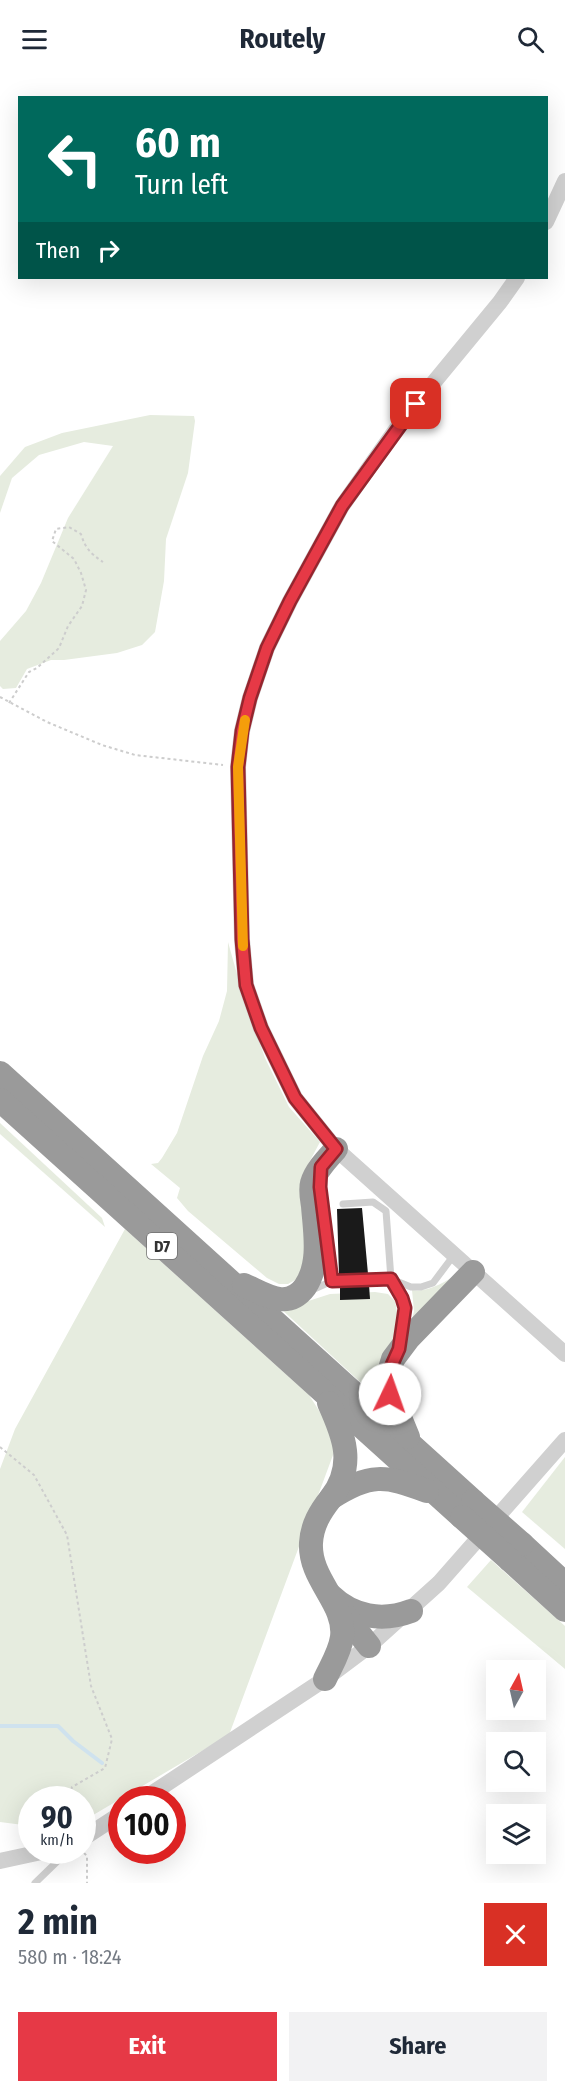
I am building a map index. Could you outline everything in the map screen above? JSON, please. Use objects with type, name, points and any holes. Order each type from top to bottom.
[{"type":"highway","name":"D7","points":[[0,1073],[412,1445],[467,1509],[516,1552],[565,1584]]},
{"type":"highway","name":"D7","points":[[0,1100],[437,1495],[467,1509]]},
{"type":"highway","points":[[223,1275],[273,1298],[285,1300],[298,1295],[308,1281],[316,1254],[312,1184],[325,1168]]},
{"type":"highway","points":[[412,1445],[390,1394],[390,1369],[399,1349],[472,1272]]},
{"type":"highway","points":[[324,1393],[342,1431],[346,1449],[344,1472],[331,1498],[319,1514],[310,1542],[315,1572],[335,1606],[342,1628],[342,1639],[325,1679]]},
{"type":"highway","points":[[331,1498],[352,1485],[375,1479],[393,1480],[437,1495]]},
{"type":"highway","name":"D7","points":[[516,1552],[565,1610]]},
{"type":"highway","points":[[325,1589],[348,1609],[368,1616],[390,1617],[411,1611]]},
{"type":"highway","points":[[325,1589],[369,1646]]},
{"type":"street","points":[[548,218],[565,181]]},
{"type":"street","points":[[516,279],[402,421],[342,506],[267,648],[250,698],[242,731],[238,767],[242,939],[246,985],[261,1028],[295,1098],[325,1168],[454,1255],[560,1350],[565,1360]]},
{"type":"street","points":[[163,1786],[325,1679],[411,1611],[439,1584],[565,1440]]},
{"type":"street","points":[[0,1861],[18,1857]]},
{"type":"lane","points":[[343,1204],[373,1202],[386,1211],[391,1279],[405,1308],[399,1349]]},
{"type":"lane","points":[[326,1234],[332,1281]]},
{"type":"lane","points":[[298,1295],[332,1281],[391,1279],[411,1287],[421,1287],[433,1283],[454,1255]]},
{"type":"lane","points":[[35,1883],[55,1864]]},
{"type":"path","points":[[9,703],[29,672],[37,668],[59,648],[68,626],[82,606],[86,590],[81,573],[74,559],[52,541],[56,530],[69,527],[81,534],[91,554],[103,562]]},
{"type":"path","points":[[0,697],[47,722],[102,745],[135,755],[238,767]]},
{"type":"path","points":[[0,1447],[34,1474],[67,1535],[91,1686],[112,1739],[105,1768],[74,1786]]},
{"type":"path","points":[[87,1864],[87,1883]]},
{"type":"shaded area","points":[[150,415],[194,416],[195,421],[188,473],[166,539],[164,581],[155,632],[142,645],[117,653],[51,660],[27,669],[16,688],[3,689],[0,686],[0,641],[26,611],[41,583],[68,518],[113,446],[84,442],[39,455],[12,478],[0,513],[0,476],[25,447],[62,433]]},
{"type":"shaded area","points":[[228,942],[244,999],[265,1058],[289,1107],[320,1142],[305,1170],[311,1244],[297,1279],[288,1284],[279,1284],[267,1278],[188,1211],[177,1198],[180,1188],[151,1164],[158,1163],[177,1133],[203,1056],[219,1021],[227,991]]},
{"type":"shaded area","points":[[0,1123],[102,1218],[105,1227],[0,1134]]},
{"type":"shaded area","points":[[125,1229],[309,1395],[325,1420],[336,1447],[229,1735],[142,1786],[108,1786],[108,1806],[96,1813],[96,1786],[18,1786],[18,1824],[0,1822],[0,1469],[15,1429]]},
{"type":"shaded area","points":[[460,1273],[411,1324],[414,1311],[412,1290],[431,1288]]},
{"type":"shaded area","points":[[375,1292],[388,1294],[395,1301],[399,1322],[384,1404],[279,1307],[296,1305],[330,1294]]},
{"type":"shaded area","points":[[565,1457],[565,1549],[522,1512]]},
{"type":"shaded area","points":[[491,1560],[565,1626],[565,1669],[467,1587]]},
{"type":"building","points":[[362,1208],[368,1274],[339,1275],[337,1209]]},
{"type":"building","points":[[369,1285],[370,1299],[340,1300],[340,1286]]},
{"type":"waterway","points":[[0,1726],[58,1726],[73,1741],[102,1763]]},
{"type":"slow traffic","points":[[243,946],[238,767],[245,720]]},
{"type":"route","points":[[390,1394],[390,1369],[399,1349],[405,1319],[402,1298],[391,1279],[332,1281],[320,1187],[321,1167],[336,1149],[295,1098],[261,1028],[246,985],[242,939],[238,767],[242,731],[250,698],[267,648],[290,601],[342,506],[416,404]]}]
